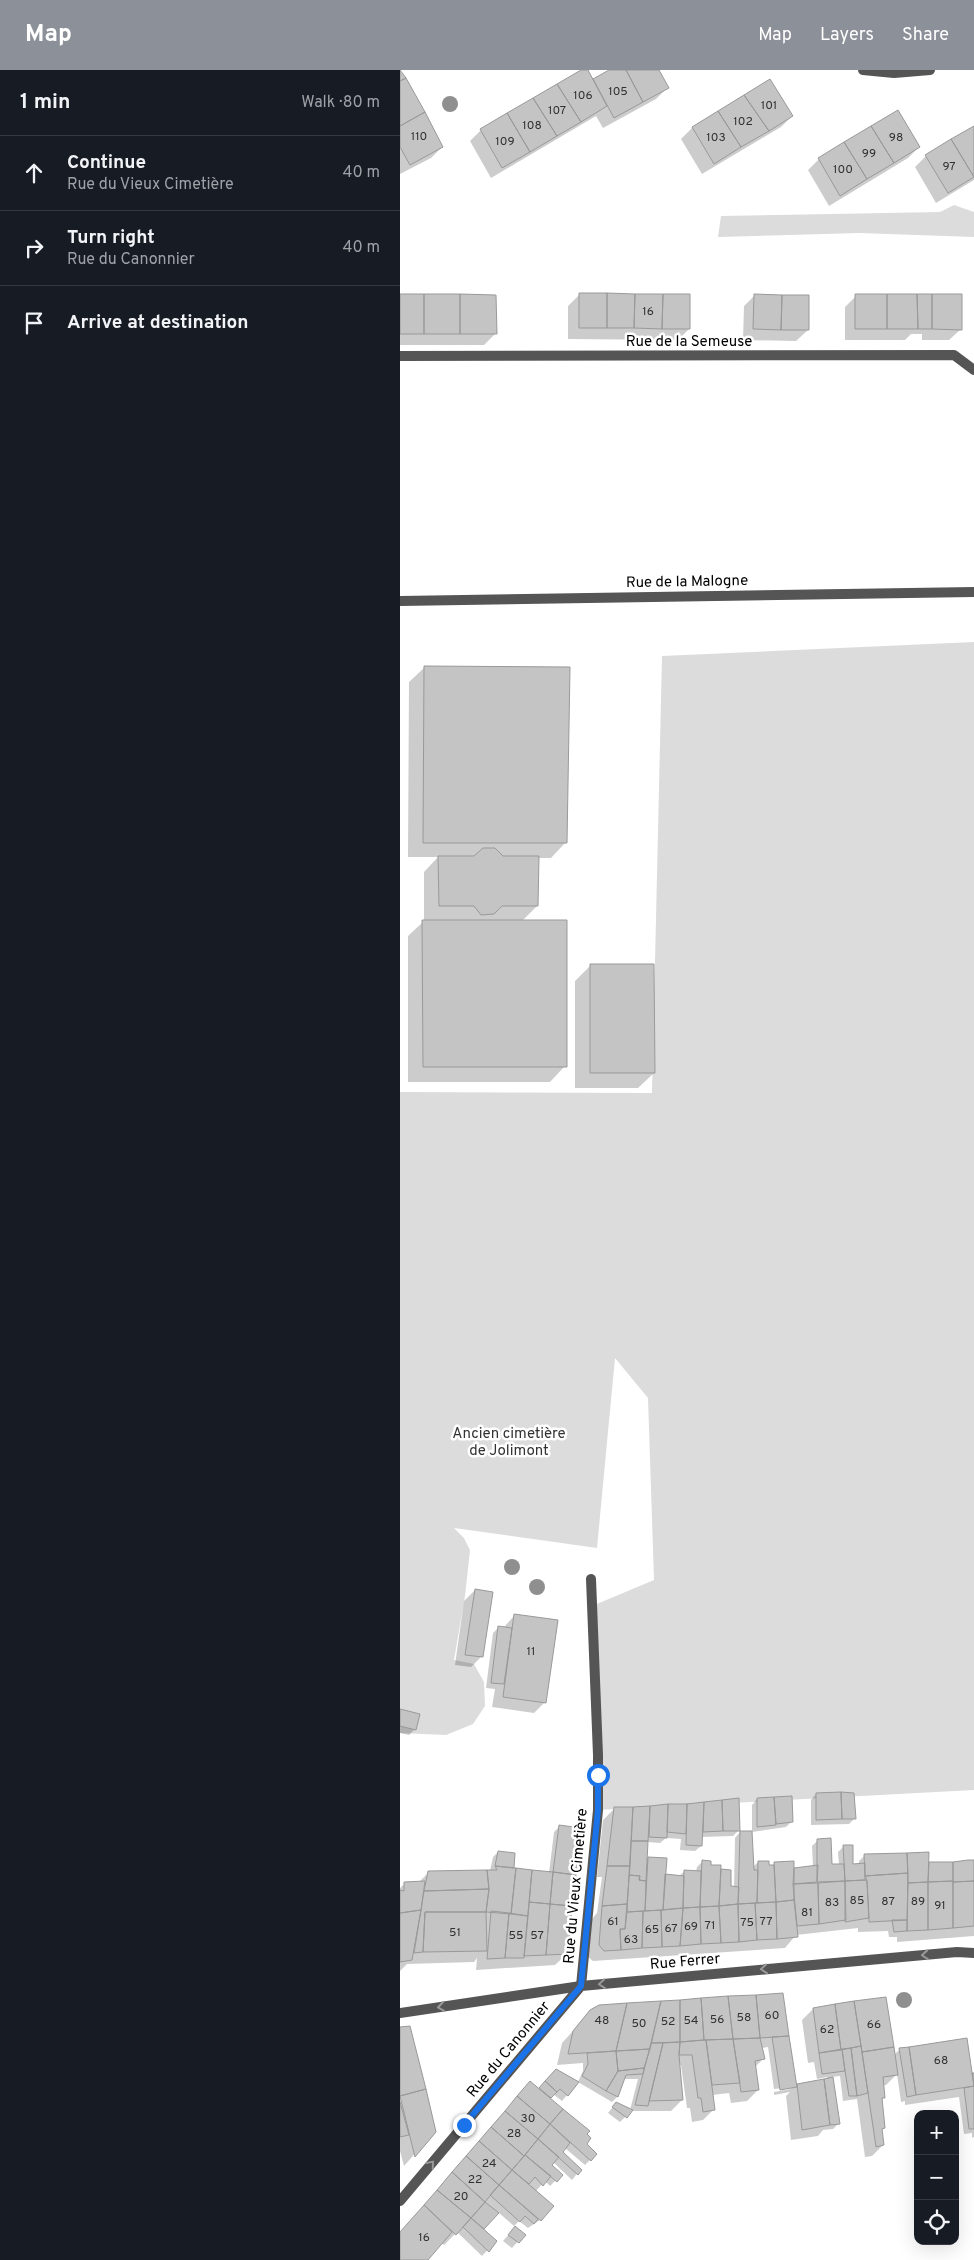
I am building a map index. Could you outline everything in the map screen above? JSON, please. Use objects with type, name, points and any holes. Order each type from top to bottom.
[{"type":"street","points":[[863,70],[894,73],[930,70]]},
{"type":"street","name":"Rue de la Semeuse","points":[[400,356],[954,356],[974,370]]},
{"type":"street","name":"Rue de la Malogne","points":[[400,601],[974,592]]},
{"type":"street","name":"Rue du Vieux Cimetière","points":[[581,1986],[598,1810],[598,1754],[590,1578]]},
{"type":"street","name":"Rue Ferrer","points":[[400,2013],[581,1986],[957,1952],[974,1953]]},
{"type":"street","name":"Rue du Canonnier","points":[[400,2202],[581,1986]]},
{"type":"green space","points":[[954,205],[974,212],[974,237],[859,233],[718,237],[721,216],[940,212]]},
{"type":"green space","name":"Ancien cimetière de Jolimont","points":[[974,642],[974,1790],[598,1810],[592,1606],[654,1580],[648,1398],[615,1358],[597,1548],[454,1528],[464,1538],[470,1550],[465,1596],[454,1660],[474,1664],[484,1682],[485,1706],[473,1724],[446,1735],[400,1733],[400,1092],[652,1093],[662,656]]},
{"type":"building","points":[[400,70],[406,78],[400,81]]},
{"type":"building","points":[[581,70],[588,70],[607,106],[581,122],[557,84]]},
{"type":"building","points":[[609,70],[626,70],[643,102],[614,118],[593,79]]},
{"type":"building","points":[[626,70],[659,70],[669,88],[643,102]]},
{"type":"building","points":[[406,78],[425,112],[400,126],[400,81]]},
{"type":"building","points":[[770,79],[793,116],[769,131],[744,95]]},
{"type":"building","points":[[557,84],[581,122],[557,136],[533,98]]},
{"type":"building","points":[[744,95],[769,131],[741,147],[718,111]]},
{"type":"building","points":[[533,98],[557,136],[530,152],[507,113]]},
{"type":"building","points":[[898,110],[920,147],[894,163],[871,126]]},
{"type":"building","points":[[718,111],[741,147],[714,164],[692,127]]},
{"type":"building","points":[[425,112],[443,147],[410,165],[400,147],[400,126]]},
{"type":"building","points":[[507,113],[530,152],[502,168],[480,129]]},
{"type":"building","points":[[871,126],[894,163],[867,179],[844,142]]},
{"type":"building","points":[[974,126],[974,177],[951,139]]},
{"type":"building","points":[[951,139],[974,177],[948,193],[925,155]]},
{"type":"building","points":[[844,142],[867,179],[840,196],[818,158]]},
{"type":"building","points":[[579,293],[607,293],[607,328],[579,328]]},
{"type":"building","points":[[607,293],[635,294],[634,328],[607,328]]},
{"type":"building","points":[[400,294],[424,294],[424,334],[400,334]]},
{"type":"building","points":[[424,294],[460,294],[460,334],[424,334]]},
{"type":"building","points":[[460,294],[496,295],[497,334],[460,334]]},
{"type":"building","points":[[635,294],[663,294],[662,329],[634,328]]},
{"type":"building","points":[[663,294],[690,294],[690,329],[662,329]]},
{"type":"building","points":[[754,294],[782,295],[781,330],[753,329]]},
{"type":"building","points":[[855,294],[887,294],[887,329],[855,329]]},
{"type":"building","points":[[887,294],[917,294],[918,329],[887,329]]},
{"type":"building","points":[[917,294],[932,294],[932,329],[918,329]]},
{"type":"building","points":[[932,294],[962,294],[962,330],[932,329]]},
{"type":"building","points":[[782,295],[809,295],[809,330],[781,330]]},
{"type":"building","points":[[424,666],[570,667],[567,843],[423,843]]},
{"type":"building","points":[[483,848],[495,848],[503,856],[539,856],[538,906],[502,906],[494,914],[481,915],[474,906],[439,906],[438,856],[474,856]]},
{"type":"building","points":[[422,920],[567,920],[567,1067],[423,1067]]},
{"type":"building","points":[[590,964],[654,964],[655,1073],[590,1073]]},
{"type":"building","points":[[475,1589],[493,1592],[483,1657],[465,1655]]},
{"type":"building","points":[[514,1614],[558,1620],[546,1703],[503,1697]]},
{"type":"building","points":[[498,1626],[512,1628],[504,1684],[491,1683]]},
{"type":"building","points":[[400,1709],[420,1714],[416,1730],[400,1726]]},
{"type":"building","points":[[841,1792],[854,1793],[856,1819],[842,1819]]},
{"type":"building","points":[[841,1792],[842,1819],[816,1820],[816,1793]]},
{"type":"building","points":[[792,1796],[793,1822],[776,1824],[774,1797]]},
{"type":"building","points":[[774,1797],[776,1825],[757,1827],[757,1798]]},
{"type":"building","points":[[739,1798],[740,1831],[723,1831],[722,1800]]},
{"type":"building","points":[[722,1800],[723,1831],[703,1832],[704,1802]]},
{"type":"building","points":[[704,1802],[702,1846],[686,1845],[687,1804]]},
{"type":"building","points":[[668,1804],[687,1804],[686,1834],[667,1832]]},
{"type":"building","points":[[668,1804],[667,1838],[649,1837],[650,1806]]},
{"type":"building","points":[[650,1806],[648,1841],[631,1841],[633,1807]]},
{"type":"building","points":[[614,1807],[633,1807],[630,1866],[607,1866]]},
{"type":"building","points":[[559,1825],[574,1827],[580,1841],[576,1875],[553,1872]]},
{"type":"building","points":[[740,1831],[752,1831],[754,1870],[758,1870],[757,1903],[738,1904]]},
{"type":"building","points":[[831,1838],[832,1864],[844,1864],[845,1881],[817,1882],[817,1839]]},
{"type":"building","points":[[631,1841],[648,1841],[646,1881],[639,1880],[640,1876],[629,1875]]},
{"type":"building","points":[[843,1845],[853,1845],[853,1864],[865,1863],[865,1880],[845,1881]]},
{"type":"building","points":[[498,1851],[515,1853],[514,1868],[495,1866]]},
{"type":"building","points":[[929,1852],[928,1882],[908,1883],[907,1853]]},
{"type":"building","points":[[907,1853],[908,1873],[865,1876],[864,1854]]},
{"type":"building","points":[[648,1857],[667,1858],[663,1910],[645,1911]]},
{"type":"building","points":[[702,1860],[711,1861],[711,1865],[721,1865],[719,1906],[700,1907]]},
{"type":"building","points":[[974,1860],[974,1881],[953,1882],[953,1862]]},
{"type":"building","points":[[758,1861],[769,1861],[769,1865],[774,1865],[776,1902],[757,1903]]},
{"type":"building","points":[[794,1861],[794,1900],[776,1902],[774,1862]]},
{"type":"building","points":[[929,1862],[953,1862],[953,1881],[928,1882]]},
{"type":"building","points":[[818,1865],[817,1882],[793,1884],[794,1868]]},
{"type":"building","points":[[495,1866],[516,1868],[511,1914],[486,1912],[489,1889],[487,1870],[497,1870]]},
{"type":"building","points":[[607,1866],[630,1866],[627,1904],[602,1906]]},
{"type":"building","points":[[516,1868],[532,1870],[528,1916],[511,1914]]},
{"type":"building","points":[[721,1869],[731,1870],[731,1886],[739,1887],[738,1904],[719,1906]]},
{"type":"building","points":[[487,1870],[489,1889],[424,1891],[428,1871]]},
{"type":"building","points":[[532,1870],[553,1872],[550,1904],[529,1902]]},
{"type":"building","points":[[684,1870],[701,1871],[700,1907],[683,1908]]},
{"type":"building","points":[[553,1872],[576,1875],[572,1906],[550,1904]]},
{"type":"building","points":[[908,1873],[907,1920],[869,1922],[867,1881],[865,1876]]},
{"type":"building","points":[[665,1874],[684,1876],[683,1908],[663,1910]]},
{"type":"building","points":[[629,1875],[640,1876],[639,1880],[646,1881],[645,1911],[627,1912]]},
{"type":"building","points":[[425,1881],[421,1910],[400,1913],[400,1890],[404,1891],[404,1882]]},
{"type":"building","points":[[845,1881],[867,1881],[869,1918],[845,1922]]},
{"type":"building","points":[[845,1881],[846,1920],[819,1924],[818,1883]]},
{"type":"building","points":[[953,1881],[953,1928],[928,1930],[928,1882]]},
{"type":"building","points":[[974,1881],[974,1926],[953,1928],[953,1882]]},
{"type":"building","points":[[928,1882],[928,1930],[907,1931],[908,1883]]},
{"type":"building","points":[[818,1883],[819,1924],[797,1926],[793,1884]]},
{"type":"building","points":[[489,1889],[486,1912],[425,1912],[423,1952],[414,1953],[424,1891]]},
{"type":"building","points":[[794,1900],[798,1937],[777,1939],[776,1902]]},
{"type":"building","points":[[529,1902],[550,1904],[546,1955],[524,1956]]},
{"type":"building","points":[[776,1902],[777,1939],[757,1940],[755,1903]]},
{"type":"building","points":[[755,1903],[757,1940],[739,1942],[738,1904]]},
{"type":"building","points":[[550,1904],[572,1906],[568,1954],[546,1955]]},
{"type":"building","points":[[627,1904],[625,1929],[620,1929],[621,1950],[604,1951],[599,1945],[602,1906]]},
{"type":"building","points":[[738,1904],[739,1942],[721,1943],[719,1906]]},
{"type":"building","points":[[719,1906],[721,1943],[701,1944],[700,1907]]},
{"type":"building","points":[[700,1907],[701,1944],[680,1946],[683,1908]]},
{"type":"building","points":[[683,1908],[680,1946],[662,1947],[661,1910]]},
{"type":"building","points":[[421,1910],[412,1960],[400,1962],[400,1913]]},
{"type":"building","points":[[661,1910],[662,1947],[642,1948],[643,1911]]},
{"type":"building","points":[[491,1911],[509,1913],[505,1958],[487,1959]]},
{"type":"building","points":[[643,1911],[642,1948],[621,1950],[620,1929],[625,1929],[627,1912]]},
{"type":"building","points":[[425,1912],[486,1912],[487,1951],[423,1952]]},
{"type":"building","points":[[509,1913],[528,1916],[524,1958],[505,1958]]},
{"type":"building","points":[[892,1920],[907,1920],[907,1931],[894,1932]]},
{"type":"building","points":[[783,1993],[789,2036],[760,2038],[756,1995]]},
{"type":"building","points":[[756,1995],[760,2038],[733,2039],[728,1996]]},
{"type":"building","points":[[728,1996],[733,2039],[704,2040],[701,1998]]},
{"type":"building","points":[[886,1997],[894,2047],[862,2052],[854,2001]]},
{"type":"building","points":[[701,1998],[704,2040],[680,2042],[680,2000]]},
{"type":"building","points":[[680,2000],[680,2042],[651,2043],[661,2001]]},
{"type":"building","points":[[661,2001],[650,2049],[616,2051],[627,2003]]},
{"type":"building","points":[[854,2001],[861,2046],[841,2050],[835,2004]]},
{"type":"building","points":[[627,2003],[616,2051],[568,2054],[573,2031],[590,2010],[599,2005]]},
{"type":"building","points":[[835,2004],[841,2050],[819,2053],[813,2008]]},
{"type":"building","points":[[410,2026],[426,2089],[400,2096],[400,2027]]},
{"type":"building","points":[[789,2036],[797,2087],[780,2090],[772,2037]]},
{"type":"building","points":[[760,2038],[765,2059],[755,2061],[759,2090],[741,2092],[733,2039]]},
{"type":"building","points":[[967,2038],[974,2086],[916,2095],[909,2047]]},
{"type":"building","points":[[733,2039],[740,2083],[712,2085],[706,2040]]},
{"type":"building","points":[[706,2040],[715,2110],[703,2112],[701,2098],[698,2098],[692,2055],[679,2055],[680,2042]]},
{"type":"building","points":[[680,2042],[679,2055],[683,2100],[649,2101],[663,2043]]},
{"type":"building","points":[[651,2043],[663,2043],[648,2106],[635,2105]]},
{"type":"building","points":[[861,2046],[868,2093],[857,2096],[851,2048]]},
{"type":"building","points":[[894,2047],[898,2075],[883,2077],[885,2098],[882,2098],[885,2128],[882,2129],[884,2145],[876,2147],[862,2052]]},
{"type":"building","points":[[909,2047],[916,2095],[907,2097],[899,2048]]},
{"type":"building","points":[[851,2048],[857,2096],[849,2096],[842,2049]]},
{"type":"building","points":[[650,2049],[644,2068],[618,2071],[616,2051]]},
{"type":"building","points":[[842,2049],[845,2071],[822,2074],[819,2053]]},
{"type":"building","points":[[616,2051],[618,2071],[606,2091],[582,2076],[588,2064],[587,2053]]},
{"type":"building","points":[[644,2068],[643,2074],[626,2075],[618,2097],[606,2091],[618,2071]]},
{"type":"building","points":[[556,2069],[579,2082],[568,2096],[560,2089],[557,2092],[545,2081]]},
{"type":"building","points":[[833,2077],[840,2124],[830,2125],[824,2079]]},
{"type":"building","points":[[824,2079],[830,2125],[802,2130],[797,2084]]},
{"type":"building","points":[[530,2081],[563,2109],[550,2124],[517,2096]]},
{"type":"building","points":[[545,2081],[557,2092],[551,2098],[539,2088]]},
{"type":"building","points":[[974,2086],[974,2129],[969,2129],[964,2088]]},
{"type":"building","points":[[426,2089],[436,2132],[415,2157],[400,2096]]},
{"type":"building","points":[[517,2096],[550,2124],[538,2139],[505,2111]]},
{"type":"building","points":[[400,2102],[409,2135],[400,2137]]},
{"type":"building","points":[[616,2102],[633,2110],[627,2118],[612,2107]]},
{"type":"building","points":[[563,2109],[590,2131],[587,2134],[591,2138],[587,2144],[597,2154],[591,2161],[550,2124]]},
{"type":"building","points":[[505,2111],[538,2139],[524,2156],[491,2127]]},
{"type":"building","points":[[550,2124],[570,2143],[563,2152],[582,2170],[578,2175],[538,2139]]},
{"type":"building","points":[[491,2127],[524,2156],[512,2170],[479,2141]]},
{"type":"building","points":[[538,2139],[559,2157],[552,2165],[563,2175],[557,2182],[525,2155]]},
{"type":"building","points":[[479,2141],[512,2170],[499,2185],[466,2156]]},
{"type":"building","points":[[525,2155],[551,2176],[543,2186],[535,2177],[529,2184],[512,2170]]},
{"type":"building","points":[[466,2156],[499,2185],[485,2202],[452,2172]]},
{"type":"building","points":[[512,2170],[554,2206],[541,2221],[499,2185]]},
{"type":"building","points":[[452,2172],[485,2202],[471,2218],[437,2190]]},
{"type":"building","points":[[499,2185],[538,2219],[534,2224],[525,2216],[520,2222],[490,2195]]},
{"type":"building","points":[[437,2190],[471,2218],[456,2235],[424,2205]]},
{"type":"building","points":[[485,2202],[499,2213],[484,2229],[471,2218]]},
{"type":"building","points":[[424,2205],[452,2232],[428,2260],[400,2260],[400,2232]]},
{"type":"building","points":[[471,2218],[497,2241],[489,2252],[463,2227]]},
{"type":"building","points":[[515,2226],[526,2235],[519,2243],[508,2235]]},
{"type":"route","points":[[464,2125],[581,1986],[598,1810],[598,1775]]}]
